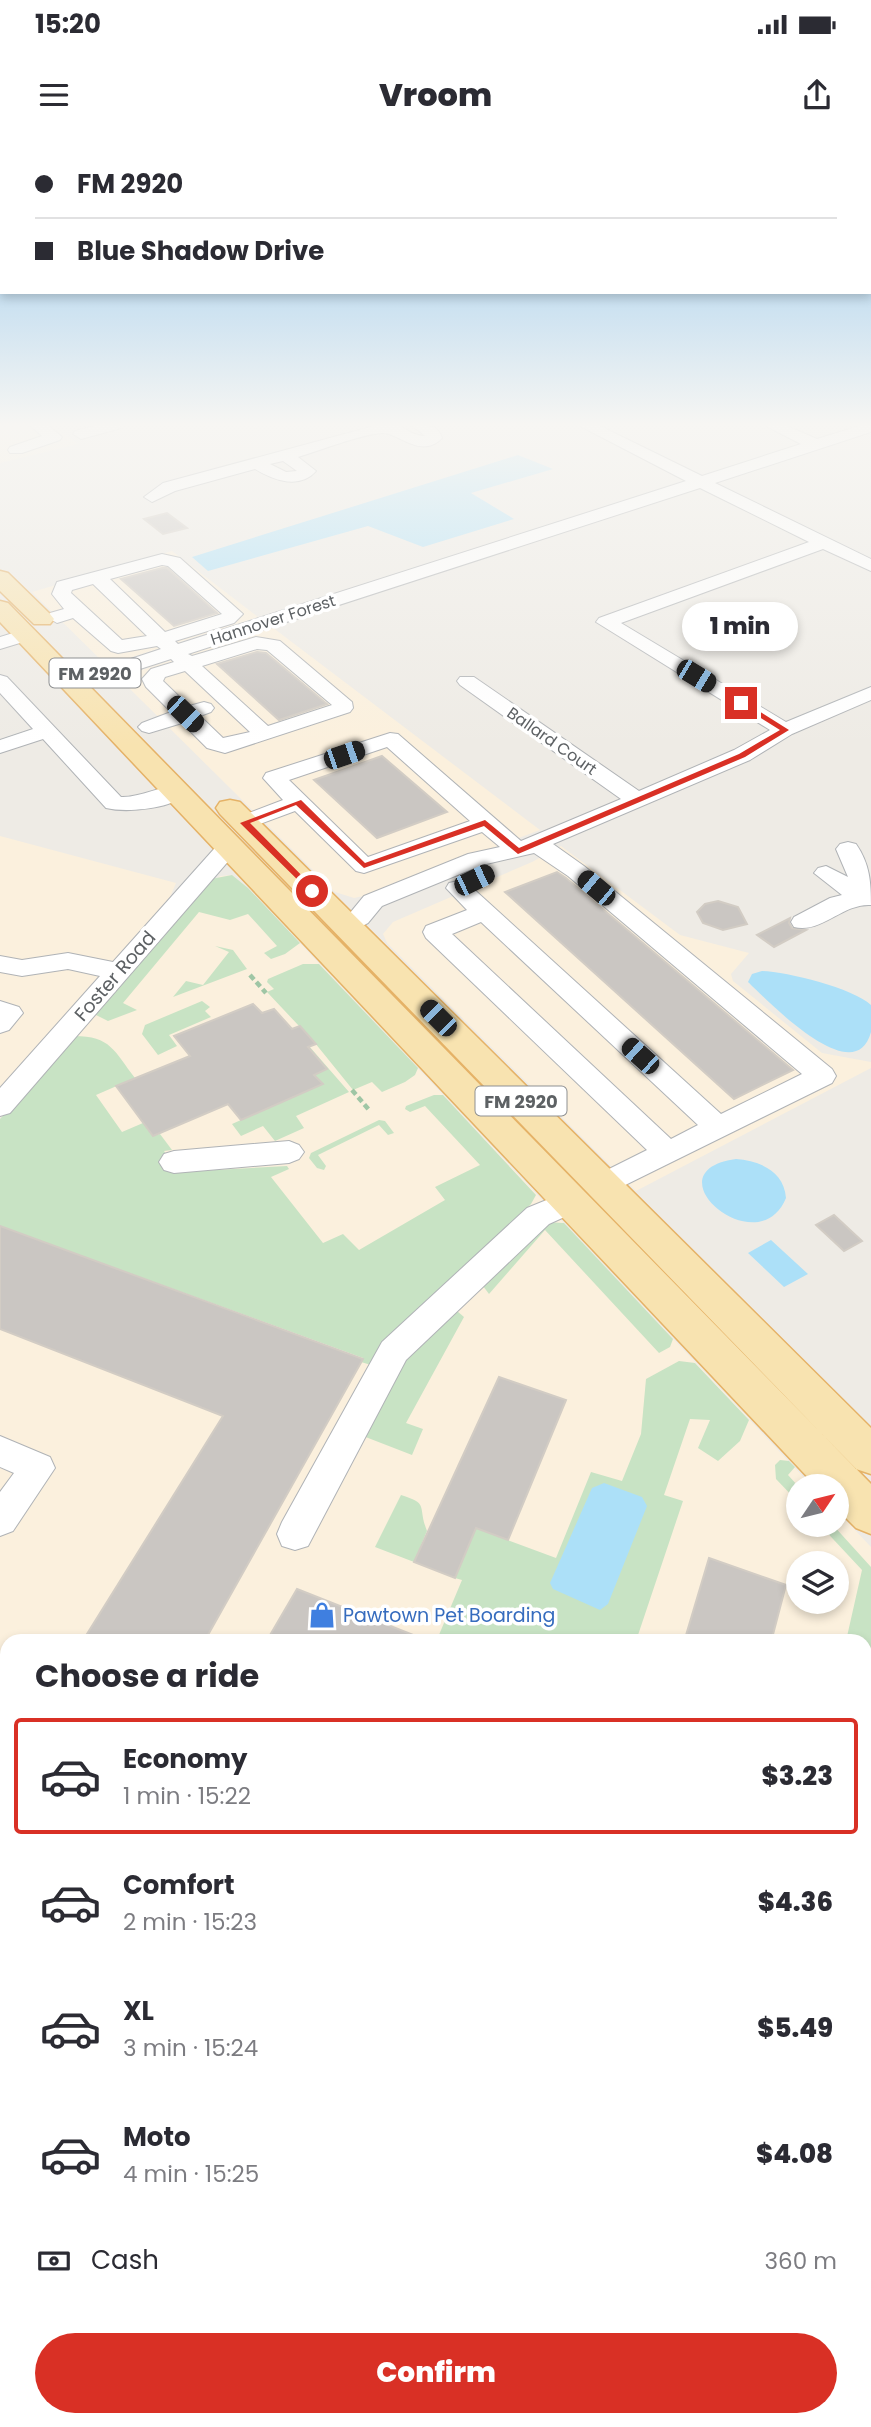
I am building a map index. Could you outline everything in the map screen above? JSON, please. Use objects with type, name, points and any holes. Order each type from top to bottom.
[{"type":"main road","name":"FM 2920","points":[[0,578],[35,628]]},
{"type":"main road","name":"FM 2920","points":[[0,608],[35,628],[122,706],[183,780],[237,834],[571,1201],[847,1450]]},
{"type":"main road","name":"FM 2920","points":[[237,834],[352,922],[603,1185],[847,1450],[871,1514]]},
{"type":"street","name":"Hannover Forest","points":[[122,706],[175,651],[543,533]]},
{"type":"street","points":[[803,533],[871,566]]},
{"type":"street","points":[[785,730],[607,622],[824,543]]},
{"type":"street","points":[[175,651],[152,679],[153,683],[215,743],[225,747],[343,708],[342,702],[273,645],[265,643],[175,651],[118,647],[76,611],[61,594],[61,588],[162,559],[172,560],[233,612],[232,616],[175,651]]},
{"type":"street","points":[[97,577],[266,735]]},
{"type":"street","points":[[0,643],[76,611]]},
{"type":"street","points":[[0,681],[114,803],[143,803],[183,780]]},
{"type":"street","name":"Ballard Court","points":[[467,681],[637,800]]},
{"type":"street","points":[[352,922],[373,901],[476,859],[527,847],[742,755],[785,730],[871,693]]},
{"type":"street","points":[[122,706],[185,714],[228,700]]},
{"type":"street","points":[[0,747],[47,731]]},
{"type":"street","points":[[485,823],[364,866],[274,778],[390,739],[485,823],[576,871],[822,1076],[603,1185]]},
{"type":"street","points":[[237,834],[298,802]]},
{"type":"street","name":"Foster Road","points":[[0,1106],[237,834]]},
{"type":"street","points":[[352,922],[389,915],[458,888],[490,873],[527,847]]},
{"type":"street","points":[[848,849],[869,897]]},
{"type":"street","points":[[826,873],[856,894],[869,897]]},
{"type":"street","points":[[458,888],[719,1128]]},
{"type":"street","points":[[803,922],[839,903],[869,897]]},
{"type":"street","points":[[484,912],[435,932],[668,1153]]},
{"type":"street","points":[[2,967],[23,968],[68,961],[118,971]]},
{"type":"street","points":[[0,1010],[10,1013],[0,1024]]},
{"type":"street","points":[[174,1162],[289,1152]]},
{"type":"street","points":[[295,1534],[394,1351],[538,1216],[571,1201]]},
{"type":"street","points":[[0,1451],[38,1468],[0,1520]]},
{"type":"path","points":[[250,975],[266,993]]},
{"type":"path","points":[[352,1090],[370,1111]]},
{"type":"shaded area","points":[[172,551],[258,617],[129,658],[108,661],[98,657],[32,592]]},
{"type":"shaded area","points":[[272,627],[540,830],[368,895],[354,898],[335,892],[125,684],[133,673]]},
{"type":"shaded area","points":[[0,836],[176,883],[168,902],[0,1092]]},
{"type":"shaded area","points":[[561,846],[680,935],[749,953],[731,974],[733,981],[822,1053],[871,1062],[871,1068],[636,1191],[387,943],[383,934],[393,922],[532,862]]},
{"type":"shaded area","points":[[232,875],[248,888],[801,1474],[786,1474],[786,1537],[849,1537],[849,1524],[871,1547],[871,1634],[0,1634],[0,1119],[125,975],[220,876]]},
{"type":"green space","points":[[232,875],[248,888],[300,943],[285,954],[271,959],[264,953],[277,946],[248,914],[230,920],[199,912],[123,1003],[137,1010],[108,1021],[92,1013],[211,879]]},
{"type":"green space","points":[[215,946],[233,950],[247,969],[173,997],[186,981],[203,985],[229,952]]},
{"type":"green space","points":[[303,964],[319,964],[418,1068],[415,1075],[382,1092],[372,1082],[353,1090],[315,1043],[267,992],[274,989],[267,982],[268,979]]},
{"type":"green space","points":[[202,1001],[210,1007],[205,1011],[211,1017],[169,1035],[177,1046],[158,1055],[142,1034],[145,1025]]},
{"type":"green space","points":[[74,1036],[104,1042],[135,1078],[96,1095],[122,1132],[143,1123],[153,1136],[160,1134],[172,1150],[164,1151],[179,1172],[287,1166],[289,1169],[271,1177],[323,1243],[343,1234],[359,1250],[445,1200],[435,1187],[480,1165],[425,1106],[410,1112],[405,1109],[406,1106],[434,1095],[443,1095],[536,1195],[531,1204],[371,1365],[361,1362],[363,1358],[0,1226],[0,1119]]},
{"type":"green space","points":[[309,1046],[349,1092],[296,1116],[304,1128],[275,1141],[263,1126],[241,1136],[232,1124],[322,1084],[314,1075]]},
{"type":"green space","points":[[379,1120],[385,1121],[394,1133],[388,1135],[379,1125],[318,1155],[326,1166],[324,1170],[317,1168],[309,1158],[311,1153]]},
{"type":"green space","points":[[546,1222],[564,1223],[673,1339],[670,1347],[659,1353],[545,1230],[489,1294],[483,1286]]},
{"type":"green space","points":[[457,1311],[464,1317],[406,1423],[423,1429],[412,1455],[363,1436],[397,1367]]},
{"type":"green space","points":[[679,1361],[695,1363],[749,1420],[740,1441],[718,1461],[698,1448],[710,1420],[690,1419],[664,1495],[683,1501],[638,1634],[439,1634],[462,1580],[455,1578],[466,1552],[450,1538],[440,1515],[556,1558],[591,1472],[622,1481],[641,1434],[646,1379]]},
{"type":"green space","points":[[780,1460],[789,1461],[795,1467],[786,1474],[786,1489],[776,1479],[775,1465]]},
{"type":"green space","points":[[401,1495],[419,1504],[427,1531],[414,1562],[375,1547]]},
{"type":"green space","points":[[831,1537],[844,1537],[871,1567],[871,1634],[848,1634],[862,1570],[849,1556],[849,1551],[844,1551]]},
{"type":"water","points":[[270,533],[344,533],[208,571],[192,557]]},
{"type":"water","points":[[386,533],[469,533],[423,547]]},
{"type":"water","points":[[762,971],[820,982],[850,993],[871,1005],[871,1032],[862,1048],[848,1052],[830,1048],[791,1022],[748,982],[752,974]]},
{"type":"water","points":[[736,1159],[762,1165],[776,1174],[781,1181],[786,1198],[772,1216],[754,1222],[734,1219],[717,1208],[705,1195],[702,1180],[711,1167]]},
{"type":"water","points":[[771,1240],[808,1274],[784,1287],[748,1253]]},
{"type":"water","points":[[604,1483],[642,1497],[647,1506],[608,1604],[600,1610],[553,1589],[550,1583],[592,1488]]},
{"type":"building","points":[[167,568],[217,613],[174,626],[121,579]]},
{"type":"building","points":[[257,652],[266,653],[327,704],[279,720],[217,664]]},
{"type":"building","points":[[382,756],[447,812],[377,838],[314,780]]},
{"type":"building","points":[[557,872],[793,1070],[734,1099],[505,892]]},
{"type":"building","points":[[718,901],[738,907],[747,924],[723,930],[703,923],[697,912],[705,904]]},
{"type":"building","points":[[790,918],[792,928],[806,930],[774,947],[757,935]]},
{"type":"building","points":[[253,1004],[262,1013],[274,1009],[292,1029],[300,1026],[316,1044],[308,1047],[327,1069],[314,1075],[323,1084],[241,1120],[228,1104],[153,1136],[116,1086],[190,1056],[174,1036]]},
{"type":"building","points":[[834,1215],[862,1241],[844,1251],[816,1225]]},
{"type":"building","points":[[0,1226],[363,1359],[208,1634],[87,1634],[223,1416],[0,1329]]},
{"type":"building","points":[[499,1377],[566,1400],[508,1540],[476,1528],[455,1578],[414,1562]]},
{"type":"building","points":[[709,1558],[786,1585],[773,1634],[686,1634]]},
{"type":"building","name":"Pawtown Pet Boarding","points":[[297,1589],[411,1634],[271,1634]]},
{"type":"place","name":"Pawtown Pet Boarding","points":[[322,1615]]},
{"type":"route","points":[[312,891],[244,823],[298,802],[364,866],[485,823],[518,851],[742,755],[785,730],[741,703]]}]
